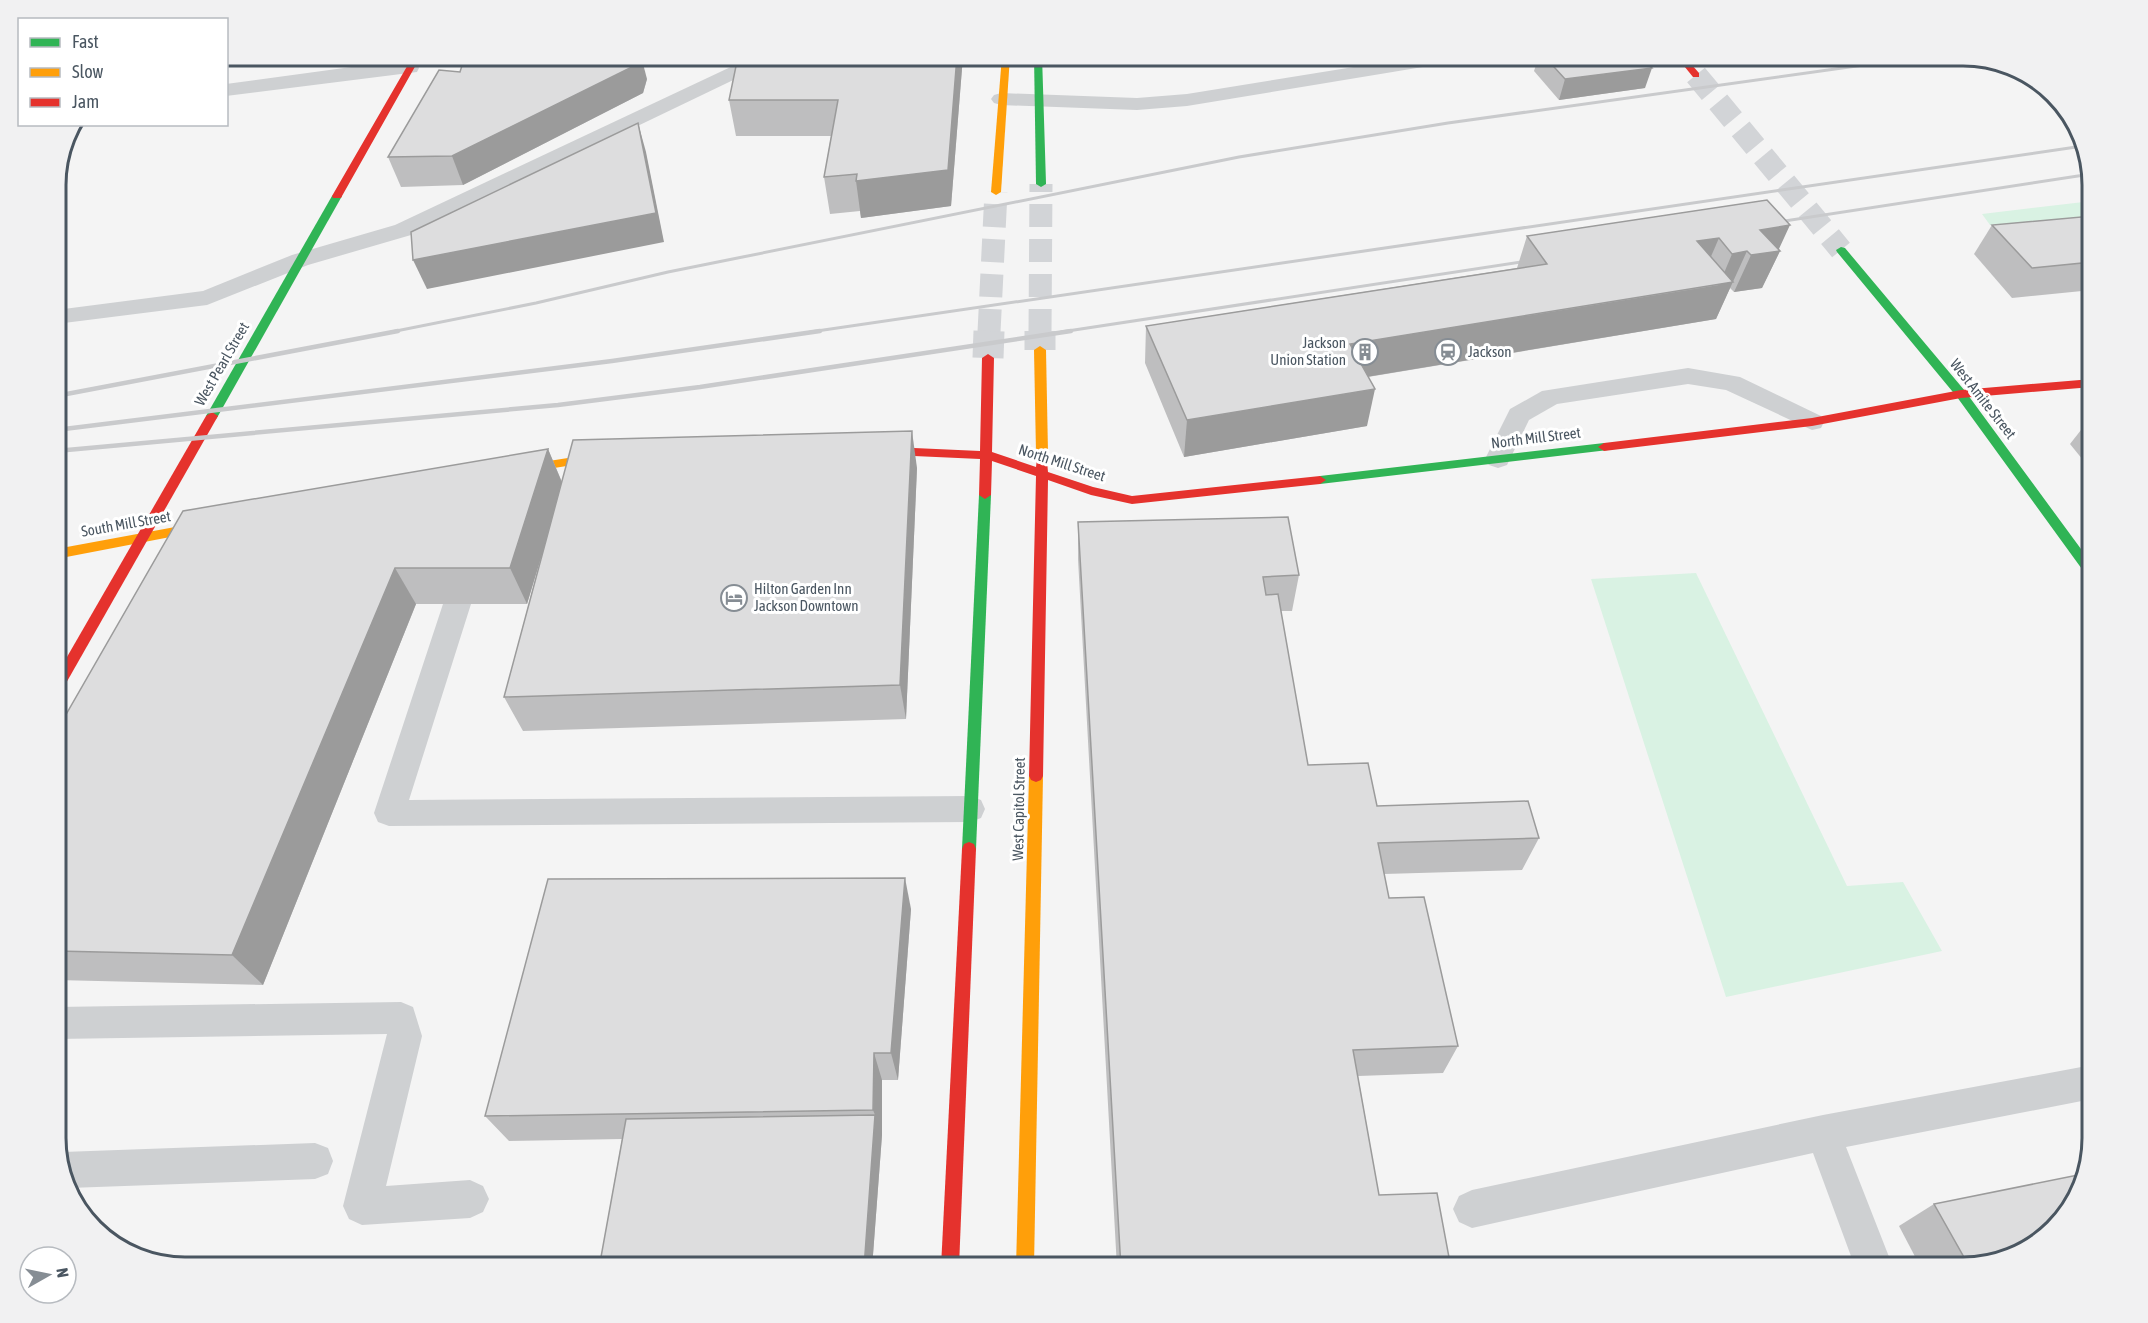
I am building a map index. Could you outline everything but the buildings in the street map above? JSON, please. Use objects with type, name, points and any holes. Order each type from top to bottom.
[{"type":"main road","name":"West Pearl Street","points":[[66,670],[411,66]]},
{"type":"main road","points":[[996,192],[1005,66]]},
{"type":"main road","points":[[1038,66],[1041,184]]},
{"type":"main road","points":[[1688,66],[1696,75]]},
{"type":"main road","name":"West Amite Street","points":[[1841,250],[1961,394],[2082,559]]},
{"type":"main road","name":"West Capitol Street","points":[[1025,1257],[1043,476],[1040,351]]},
{"type":"main road","points":[[951,1257],[987,455],[988,358]]},
{"type":"main road","name":"North Mill Street","points":[[987,455],[1090,492],[1132,500],[1193,495],[1812,422],[1961,394],[2082,384]]},
{"type":"main road","points":[[857,450],[912,450],[987,455]]},
{"type":"main road","points":[[498,473],[627,454]]},
{"type":"main road","name":"South Mill Street","points":[[66,552],[222,523]]},
{"type":"lane","points":[[228,90],[392,66]]},
{"type":"lane","points":[[66,316],[207,298],[300,260],[403,230],[747,66]]},
{"type":"lane","points":[[1002,99],[1137,104],[1187,100],[1392,66]]},
{"type":"lane","points":[[1498,459],[1519,415],[1551,398],[1688,375],[1732,383],[1812,422]]},
{"type":"lane","points":[[457,604],[389,813],[970,809]]},
{"type":"lane","points":[[66,1023],[401,1018],[405,1036],[362,1206],[470,1199]]},
{"type":"lane","points":[[1472,1209],[1823,1133],[2082,1084]]},
{"type":"lane","points":[[1823,1133],[1870,1257]]},
{"type":"lane","points":[[70,1170],[315,1161]]},
{"type":"green space","points":[[2082,202],[2082,218],[1990,225],[1982,214]]},
{"type":"green space","points":[[1696,573],[1847,886],[1903,882],[1942,951],[1726,997],[1591,579]]},
{"type":"tunnel","points":[[1696,75],[1841,250]]},
{"type":"tunnel","points":[[1040,332],[1041,184]]},
{"type":"tunnel","points":[[989,332],[996,192]]},
{"type":"tunnel","points":[[988,358],[989,331]]},
{"type":"tunnel","points":[[1040,332],[1040,350]]},
{"type":"railway","points":[[391,332],[536,303],[668,272],[1239,157],[1448,123],[1856,66]]},
{"type":"railway","points":[[810,332],[2076,147]]},
{"type":"railway","points":[[1771,223],[2082,175]]},
{"type":"railway","points":[[1061,332],[1534,260]]},
{"type":"railway","points":[[66,394],[398,331]]},
{"type":"railway","points":[[66,429],[612,361],[820,331]]},
{"type":"railway","points":[[66,450],[558,405],[700,387],[1071,331]]},
{"type":"traffic: fast","points":[[1038,66],[1041,184]]},
{"type":"traffic: fast","points":[[212,416],[337,196]]},
{"type":"traffic: fast","points":[[1841,250],[1961,394],[2082,559]]},
{"type":"traffic: fast","points":[[1320,480],[1604,447]]},
{"type":"traffic: fast","points":[[969,849],[985,495]]},
{"type":"traffic: slow","points":[[996,192],[1005,66]]},
{"type":"traffic: slow","points":[[1040,350],[1042,453]]},
{"type":"traffic: slow","points":[[511,471],[612,455]]},
{"type":"traffic: slow","points":[[66,552],[213,525]]},
{"type":"traffic: slow","points":[[1025,1257],[1036,776]]},
{"type":"traffic: jam","points":[[337,196],[411,66]]},
{"type":"traffic: jam","points":[[1688,66],[1696,75]]},
{"type":"traffic: jam","points":[[985,495],[988,358]]},
{"type":"traffic: jam","points":[[1604,447],[1812,422],[1961,394],[2082,384]]},
{"type":"traffic: jam","points":[[66,671],[212,416]]},
{"type":"traffic: jam","points":[[870,450],[987,455],[1091,491],[1132,500],[1320,480]]},
{"type":"traffic: jam","points":[[1036,776],[1042,453]]},
{"type":"traffic: jam","points":[[950,1257],[969,849]]},
{"type":"place","name":"Jackson Union Station","points":[[1365,352]]},
{"type":"place","name":"Jackson","points":[[1448,352]]},
{"type":"place","name":"Hilton Garden Inn Jackson Downtown","points":[[734,598]]}]
